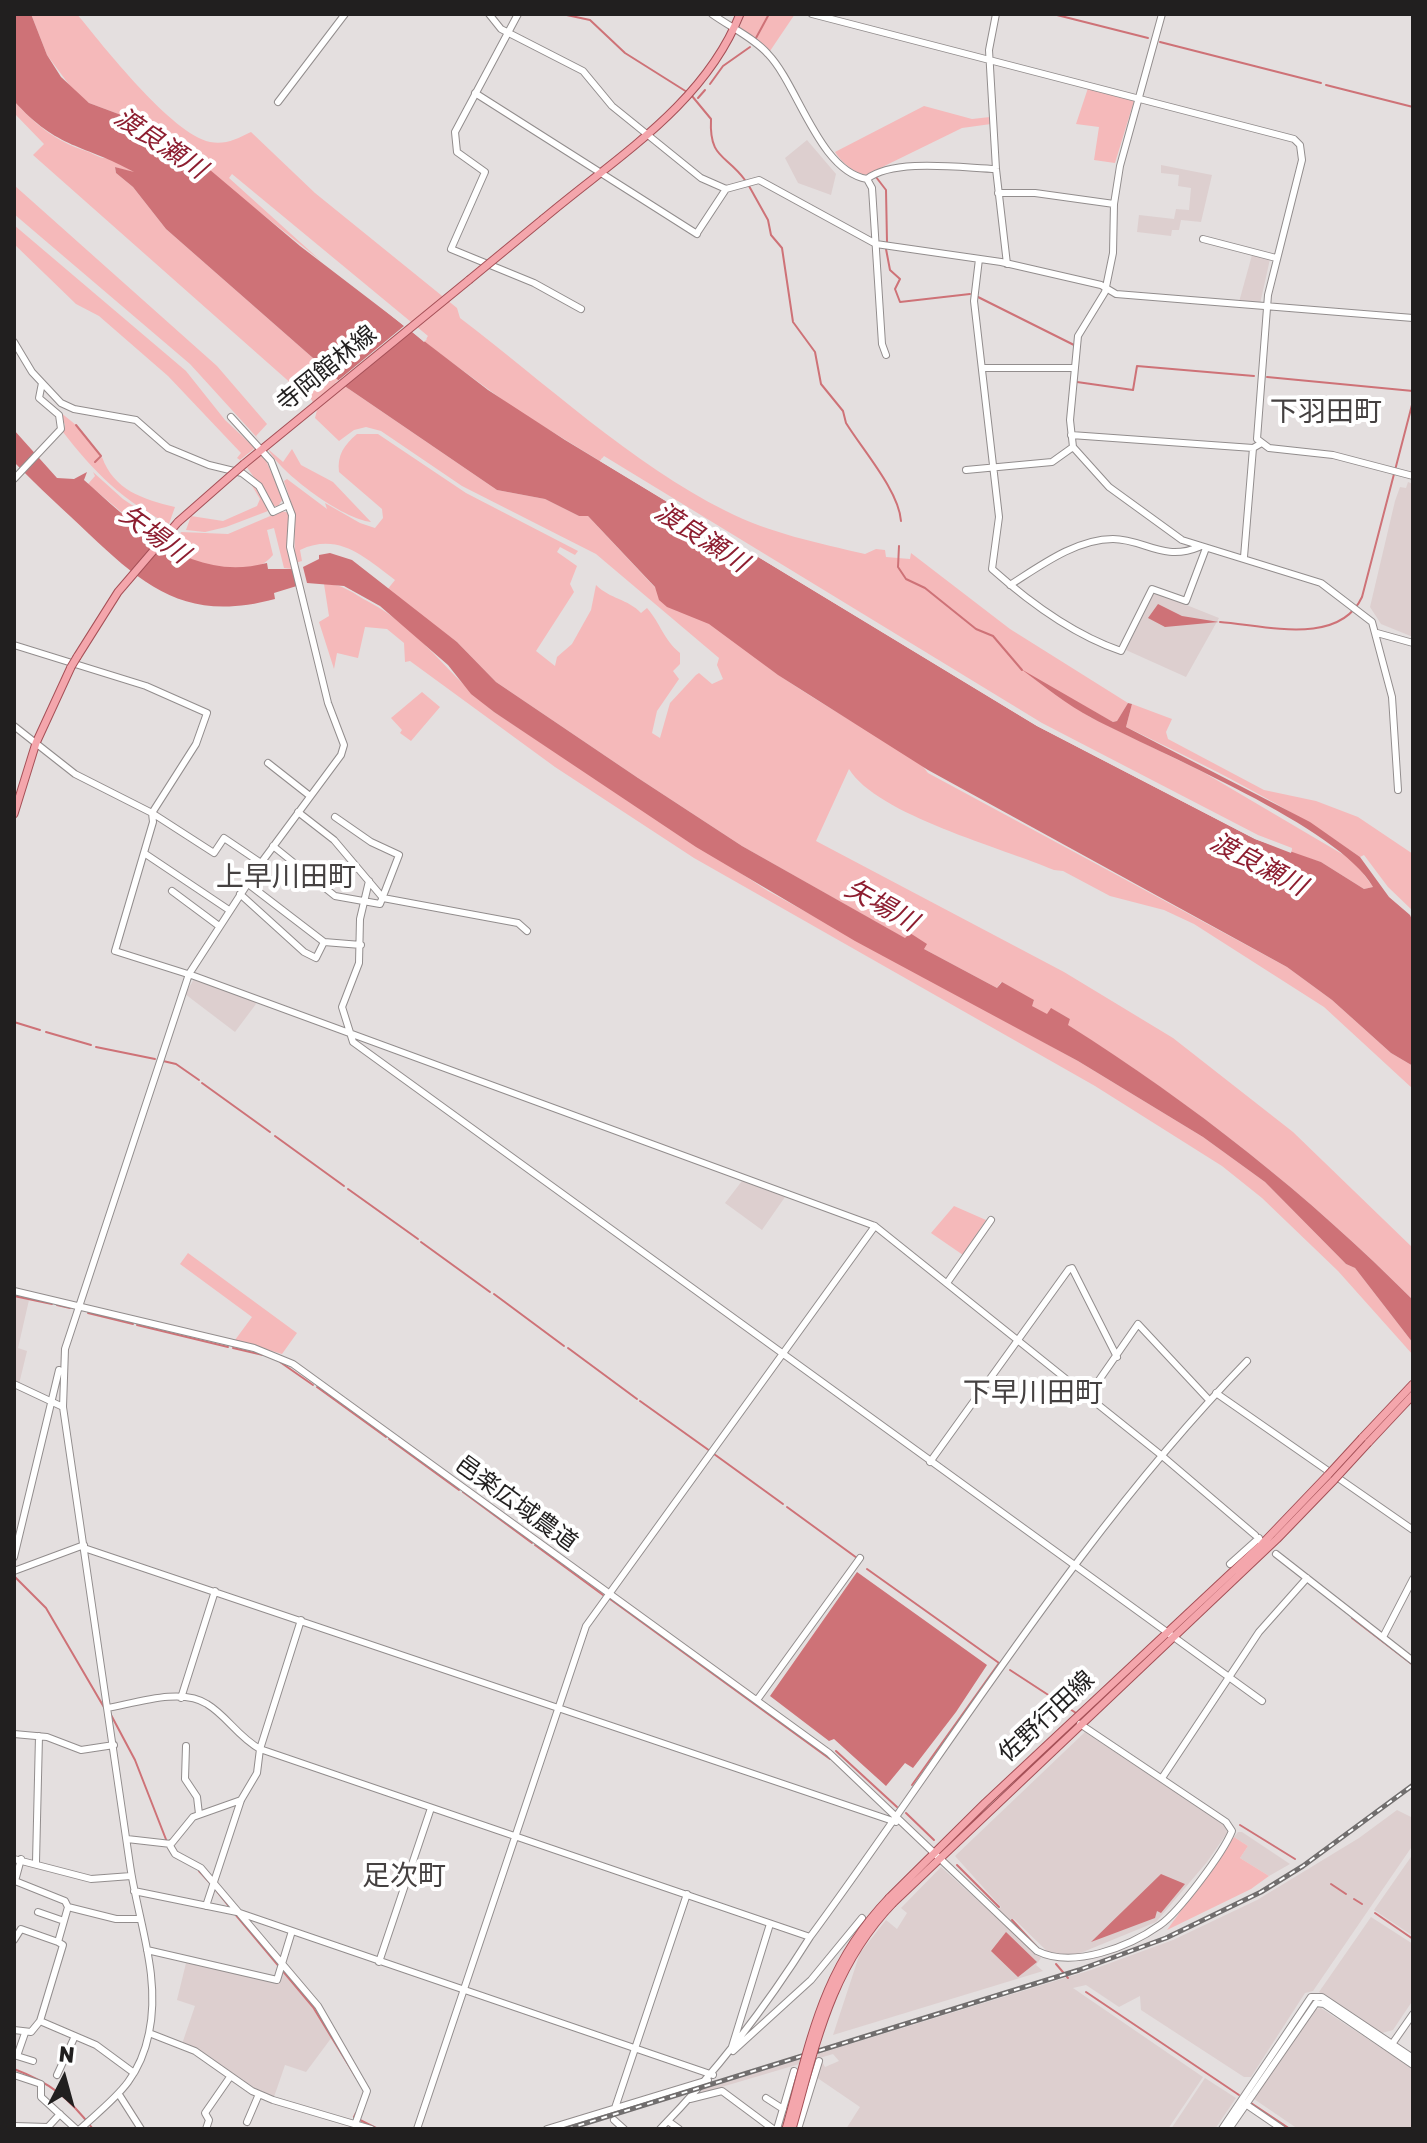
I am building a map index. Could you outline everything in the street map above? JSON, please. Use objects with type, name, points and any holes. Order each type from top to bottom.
[{"type":"main road","name":"寺岡館林線","points":[[14,814],[36,743],[71,667],[118,592],[167,533],[262,449],[647,134],[691,94],[734,31],[740,14]]},
{"type":"main road","name":"佐野行田線","points":[[786,2129],[831,1978],[859,1931],[1331,1477],[1413,1384]]},
{"type":"main road","name":"佐野行田線","points":[[1376,1429],[1413,1395]]},
{"type":"main road","name":"佐野行田線","points":[[938,1855],[1080,1724],[1170,1634],[1257,1540],[1331,1477]]},
{"type":"main road","name":"佐野行田線","points":[[795,2129],[838,1980],[865,1934],[891,1901]]},
{"type":"street","points":[[278,102],[345,14]]},
{"type":"street","points":[[489,14],[507,33],[577,67],[612,106],[701,178],[726,189],[759,180],[876,244],[1007,264],[1107,287],[1116,294],[1413,318]]},
{"type":"street","points":[[518,14],[457,127],[453,142],[457,152],[485,172],[451,249],[534,283],[581,309]]},
{"type":"street","points":[[712,14],[770,56],[820,140],[845,168],[867,179],[872,188],[882,344],[886,355]]},
{"type":"street","points":[[812,14],[1286,136],[1300,145],[1302,160],[1266,307],[1257,446],[1244,557]]},
{"type":"street","points":[[996,14],[989,60],[998,193],[1007,264]]},
{"type":"street","points":[[1162,14],[1114,204],[1113,253],[1107,287],[1078,336],[1071,435],[1073,447],[1109,487],[1182,540],[1321,583],[1360,610],[1377,633],[1392,697],[1398,790]]},
{"type":"street","points":[[475,93],[697,234],[726,189]]},
{"type":"street","points":[[867,179],[880,170],[901,168],[996,169]]},
{"type":"street","points":[[998,193],[1035,193],[1114,204]]},
{"type":"street","points":[[1203,239],[1276,258]]},
{"type":"street","points":[[979,259],[974,301],[999,517],[992,569],[1063,622],[1121,651],[1152,589],[1186,601],[1203,548]]},
{"type":"street","points":[[14,342],[42,383],[69,408],[136,420],[168,448],[249,476],[264,492],[273,512],[288,505]]},
{"type":"street","points":[[983,368],[1075,368]]},
{"type":"street","points":[[14,479],[57,436],[61,419],[39,398],[42,383]]},
{"type":"street","points":[[14,1557],[51,1400],[78,1306],[189,974],[247,883],[341,755],[344,745],[328,703],[294,566],[290,539],[292,515],[271,461],[231,417]]},
{"type":"street","points":[[1071,435],[1257,446],[1333,455],[1413,476]]},
{"type":"street","points":[[966,470],[992,470],[1052,462],[1073,447]]},
{"type":"street","points":[[1010,585],[1073,548],[1103,540],[1129,541],[1154,551],[1203,548]]},
{"type":"street","points":[[1377,633],[1413,643]]},
{"type":"street","points":[[14,645],[146,686],[207,713],[196,744],[152,813],[144,853],[115,951],[189,974],[875,1226],[1235,1517],[1257,1540],[1230,1564]]},
{"type":"street","points":[[14,726],[75,774],[152,813],[214,853],[224,838],[261,863]]},
{"type":"street","points":[[268,763],[310,796]]},
{"type":"street","points":[[298,812],[334,840],[383,898],[518,923],[527,931]]},
{"type":"street","points":[[273,846],[335,896],[380,904],[399,855],[371,842],[335,817]]},
{"type":"street","points":[[144,853],[229,910]]},
{"type":"street","points":[[369,881],[364,902],[359,963],[342,1002],[347,1032],[353,1042],[1262,1701]]},
{"type":"street","points":[[247,883],[324,942],[361,945]]},
{"type":"street","points":[[172,891],[219,926]]},
{"type":"street","points":[[240,894],[304,952],[316,958],[324,942]]},
{"type":"street","points":[[947,1283],[991,1220]]},
{"type":"street","points":[[417,2129],[586,1626],[875,1226]]},
{"type":"street","points":[[930,1462],[1072,1268],[1117,1357]]},
{"type":"street","name":"邑楽広域農道","points":[[14,1291],[254,1348],[284,1359],[829,1753],[1037,1951],[1070,1959],[1098,1952],[1164,1923],[1213,1863],[1231,1834],[1230,1825],[1080,1724]]},
{"type":"street","points":[[1088,1396],[1138,1324],[1209,1400]]},
{"type":"street","points":[[660,2129],[730,2054],[1073,1566],[1161,1455],[1247,1361]]},
{"type":"street","points":[[14,2075],[41,2084],[41,2097],[78,2129],[120,2096],[134,2073],[149,2033],[153,1996],[131,1876],[63,1407],[63,1362]]},
{"type":"street","points":[[14,1384],[63,1407]]},
{"type":"street","points":[[1216,1393],[1413,1530]]},
{"type":"street","points":[[14,1571],[84,1547],[897,1819]]},
{"type":"street","points":[[1276,1554],[1413,1661]]},
{"type":"street","points":[[757,1700],[860,1558]]},
{"type":"street","points":[[1162,1778],[1259,1632],[1307,1578]]},
{"type":"street","points":[[1383,1637],[1413,1579]]},
{"type":"street","points":[[181,1698],[215,1591]]},
{"type":"street","points":[[206,1906],[241,1800],[257,1773],[260,1749],[301,1620]]},
{"type":"street","points":[[108,1708],[181,1698],[208,1704],[239,1736],[260,1749],[810,1937]]},
{"type":"street","points":[[14,1734],[39,1736],[81,1750],[114,1745]]},
{"type":"street","points":[[36,1862],[39,1736]]},
{"type":"street","points":[[186,1746],[185,1779],[197,1797],[199,1814]]},
{"type":"street","points":[[169,1844],[199,1814],[241,1800]]},
{"type":"street","points":[[379,1962],[431,1808]]},
{"type":"street","points":[[127,1839],[169,1844]]},
{"type":"street","points":[[169,1844],[175,1854],[201,1868],[318,2006],[367,2091],[356,2122]]},
{"type":"street","points":[[58,1942],[68,1907],[65,1901],[15,1881],[18,1859],[91,1879],[131,1876]]},
{"type":"street","points":[[134,1891],[238,1913],[710,2077]]},
{"type":"street","points":[[615,2108],[687,1894]]},
{"type":"street","points":[[68,1907],[116,1919],[140,1919]]},
{"type":"street","points":[[38,1912],[64,1921]]},
{"type":"street","points":[[730,2054],[752,2038],[811,1980],[862,1918]]},
{"type":"street","points":[[730,2054],[731,2041],[770,1924]]},
{"type":"street","points":[[14,1940],[21,1929],[63,1945],[40,2021],[31,2032],[14,2030]]},
{"type":"street","points":[[147,1950],[277,1980],[292,1931]]},
{"type":"street","points":[[1222,2129],[1311,1997],[1322,1997],[1413,2065]]},
{"type":"street","points":[[1390,2046],[1413,2014]]},
{"type":"street","points":[[40,2021],[96,2045],[134,2073]]},
{"type":"street","points":[[25,2033],[17,2056],[33,2061]]},
{"type":"street","points":[[149,2033],[195,2051],[259,2094],[371,2129]]},
{"type":"street","points":[[57,2075],[75,2036]]},
{"type":"street","points":[[1390,2046],[1413,2058]]},
{"type":"street","points":[[795,2129],[819,2061]]},
{"type":"street","points":[[690,2099],[722,2091],[775,2129],[794,2071]]},
{"type":"street","points":[[206,2129],[209,2120],[205,2113],[230,2077]]},
{"type":"street","points":[[547,2129],[710,2077]]},
{"type":"street","points":[[247,2122],[259,2094]]},
{"type":"street","points":[[120,2096],[141,2129]]},
{"type":"street","points":[[766,2098],[783,2109]]},
{"type":"street","points":[[1229,2129],[1243,2102]]},
{"type":"street","points":[[1243,2102],[1282,2129]]},
{"type":"street","points":[[14,2126],[48,2127],[60,2114]]},
{"type":"street","points":[[614,2120],[624,2129]]},
{"type":"street","points":[[668,2121],[679,2129]]},
{"type":"shaded area","points":[[31,14],[77,14],[139,87],[194,136],[221,143],[251,132],[315,193],[457,308],[460,318],[589,421],[657,470],[726,511],[776,531],[865,554],[876,549],[885,550],[886,557],[910,559],[911,553],[1010,629],[1128,703],[1117,721],[1113,722],[1032,677],[1090,717],[1203,772],[1354,861],[1373,887],[1364,889],[1321,862],[1291,853],[1292,848],[1258,835],[1042,723],[604,456],[600,461],[515,409],[424,342],[428,336],[232,174],[229,178],[321,261],[153,127],[89,103],[73,90],[47,55]]},
{"type":"shaded area","points":[[744,14],[795,14],[770,51],[739,29]]},
{"type":"shaded area","points":[[1088,88],[1134,101],[1115,163],[1094,160],[1099,127],[1076,124]]},
{"type":"shaded area","points":[[14,101],[55,137],[109,158],[140,175],[115,167],[116,173],[133,187],[166,229],[346,387],[497,490],[545,499],[579,516],[588,516],[677,611],[718,628],[797,687],[917,759],[928,773],[1287,967],[1332,1000],[1391,1053],[1413,1066],[1413,1089],[1324,1007],[1194,924],[1164,910],[1110,896],[1063,871],[974,841],[913,815],[864,786],[849,769],[816,841],[1064,972],[1173,1038],[1293,1132],[1413,1248],[1413,1300],[1291,1188],[1159,1086],[1067,1025],[1070,1019],[1052,1009],[1047,1015],[1031,1006],[1034,1001],[1001,982],[997,988],[924,949],[909,933],[906,939],[742,846],[638,778],[496,682],[457,642],[387,590],[395,580],[362,556],[339,546],[314,545],[300,550],[302,561],[295,563],[294,512],[284,481],[287,479],[327,509],[325,503],[375,528],[383,518],[382,509],[339,472],[339,460],[348,442],[357,434],[378,434],[466,493],[578,551],[575,555],[560,547],[557,552],[577,566],[570,584],[574,592],[536,651],[555,666],[557,657],[572,644],[591,610],[596,585],[641,613],[647,608],[680,653],[680,664],[673,671],[679,679],[657,711],[652,733],[660,738],[670,703],[696,675],[699,673],[712,684],[723,679],[717,665],[719,658],[596,554],[462,486],[381,431],[366,427],[354,430],[339,441],[315,418],[317,410],[310,397],[310,384],[302,378],[294,386],[33,155],[44,144],[14,113]]},
{"type":"shaded area","points":[[924,106],[972,119],[990,117],[991,124],[962,128],[866,175],[848,166],[835,152]]},
{"type":"shaded area","points":[[807,140],[836,174],[831,195],[798,183],[785,158]]},
{"type":"shaded area","points":[[1161,165],[1212,175],[1201,222],[1181,220],[1179,230],[1172,230],[1171,236],[1137,232],[1139,215],[1174,219],[1176,209],[1189,210],[1191,188],[1178,186],[1179,175],[1161,173]]},
{"type":"shaded area","points":[[14,185],[217,366],[267,424],[256,436],[261,442],[190,364],[14,214]]},
{"type":"shaded area","points":[[14,225],[186,371],[225,420],[255,448],[240,460],[237,458],[241,453],[168,376],[99,316],[76,304],[14,244]]},
{"type":"shaded area","points":[[1252,255],[1270,259],[1260,304],[1239,302]]},
{"type":"shaded area","points":[[60,412],[76,425],[100,455],[95,462],[102,457],[114,478],[122,485],[141,496],[175,507],[169,524],[124,496],[98,472],[63,432],[65,425]]},
{"type":"shaded area","points":[[268,449],[283,462],[292,449],[301,465],[333,482],[371,522],[345,513],[314,494],[286,471]]},
{"type":"shaded area","points":[[258,456],[264,456],[283,499],[278,506],[274,506],[246,466]]},
{"type":"shaded area","points":[[93,472],[123,499],[157,522],[151,537],[88,484],[95,476]]},
{"type":"shaded area","points":[[238,474],[259,489],[268,511],[205,532],[186,530],[191,516],[223,521],[257,506],[260,499],[251,484]]},
{"type":"shaded area","points":[[1408,482],[1413,484],[1413,637],[1381,624],[1370,607],[1395,501],[1400,487],[1406,488]]},
{"type":"shaded area","points":[[282,511],[289,513],[293,569],[284,568],[274,528],[267,530],[273,555],[251,569],[210,566],[172,552],[181,532],[228,534]]},
{"type":"shaded area","points":[[324,584],[348,590],[387,613],[419,639],[494,712],[768,891],[1078,1061],[1203,1137],[1265,1182],[1346,1264],[1355,1268],[1413,1343],[1413,1355],[1338,1271],[1262,1198],[1222,1166],[1095,1086],[694,858],[555,767],[410,661],[405,662],[404,643],[387,629],[365,627],[358,658],[337,653],[334,669],[319,622],[329,616]]},
{"type":"shaded area","points":[[1154,592],[1219,618],[1186,677],[1126,650]]},
{"type":"shaded area","points":[[422,692],[440,707],[411,741],[400,733],[402,730],[391,718]]},
{"type":"shaded area","points":[[1132,704],[1172,719],[1166,732],[1168,739],[1264,790],[1316,801],[1358,817],[1413,854],[1413,911],[1388,887],[1364,855],[1360,857],[1246,787],[1126,727]]},
{"type":"shaded area","points":[[194,979],[254,1000],[256,1004],[235,1032],[185,994]]},
{"type":"shaded area","points":[[742,1181],[785,1197],[762,1230],[725,1203]]},
{"type":"shaded area","points":[[954,1206],[986,1220],[963,1255],[931,1233]]},
{"type":"shaded area","points":[[188,1253],[297,1333],[282,1354],[235,1340],[252,1317],[180,1264]]},
{"type":"shaded area","points":[[14,1297],[29,1300],[18,1348],[27,1351],[19,1384],[14,1381]]},
{"type":"shaded area","points":[[1085,1732],[1226,1826],[1227,1833],[1207,1862],[1156,1922],[1078,1954],[1050,1954],[1014,1919],[1010,1922],[998,1910],[1001,1907],[955,1856]]},
{"type":"shaded area","points":[[1397,1810],[1413,1818],[1413,1845],[1313,1991],[1305,1993],[1251,2077],[1244,2077],[1141,2010],[1140,1996],[1119,2007],[1086,1985],[1073,1988],[1203,2077],[1168,2129],[846,2129],[860,2107],[816,2077],[821,2060],[825,2067],[839,2061],[833,2054],[698,2094],[704,2089],[1091,1970],[1173,1940],[1257,1900],[1359,1838]]},
{"type":"shaded area","points":[[1238,1832],[1290,1864],[1269,1876],[1240,1858],[1248,1846],[1234,1837]]},
{"type":"shaded area","points":[[1234,1837],[1248,1846],[1240,1858],[1269,1876],[1251,1889],[1167,1930]]},
{"type":"shaded area","points":[[1413,1854],[1413,1936],[1374,1910]]},
{"type":"shaded area","points":[[941,1867],[1041,1958],[1036,1965],[1043,1971],[833,2035],[860,1953],[886,1920],[897,1929],[907,1913],[901,1908]]},
{"type":"shaded area","points":[[1371,1917],[1413,1944],[1413,2000],[1393,2030],[1382,2033],[1319,1992]]},
{"type":"shaded area","points":[[186,1963],[276,1982],[282,1968],[315,2007],[332,2037],[306,2072],[285,2065],[274,2097],[254,2088],[182,2044],[195,2006],[177,2000]]},
{"type":"shaded area","points":[[1321,2008],[1413,2069],[1413,2129],[1298,2129],[1254,2099],[1311,2010]]},
{"type":"shaded area","points":[[1205,2078],[1236,2098],[1215,2129],[1171,2129]]},
{"type":"water","name":"渡良瀬川","points":[[14,14],[31,14],[47,55],[61,77],[89,103],[164,131],[300,246],[488,390],[565,440],[1037,726],[1255,839],[1321,862],[1364,889],[1373,887],[1354,864],[1287,816],[1083,713],[1021,669],[1113,722],[1117,721],[1128,703],[1132,704],[1126,727],[1310,822],[1360,857],[1389,897],[1410,915],[1413,922],[1413,1066],[1391,1053],[1332,1000],[1287,967],[928,770],[778,675],[709,624],[667,607],[659,600],[655,587],[588,516],[579,516],[545,499],[497,490],[346,387],[166,229],[133,187],[116,173],[115,167],[134,172],[58,138],[14,101]]},
{"type":"water","points":[[14,430],[57,478],[74,479],[87,472],[84,480],[124,516],[166,547],[213,565],[239,567],[267,563],[268,569],[292,569],[300,585],[274,593],[275,599],[218,606],[194,603],[151,585],[110,554],[14,462]]},
{"type":"water","points":[[330,553],[352,560],[457,642],[496,682],[742,846],[905,938],[910,933],[927,944],[924,949],[997,988],[1002,982],[1034,1000],[1032,1006],[1047,1014],[1051,1008],[1070,1019],[1068,1025],[1160,1086],[1248,1153],[1374,1262],[1413,1300],[1413,1343],[1355,1268],[1346,1264],[1265,1182],[1203,1137],[1078,1061],[855,941],[696,847],[494,712],[471,694],[448,665],[380,606],[344,586],[307,583],[303,567],[319,559],[319,555]]},
{"type":"water","points":[[1158,604],[1182,616],[1219,622],[1165,627],[1148,618]]},
{"type":"water","points":[[857,1572],[987,1665],[913,1768],[905,1763],[886,1786],[834,1739],[829,1741],[770,1696]]},
{"type":"water","points":[[1161,1874],[1185,1884],[1161,1913],[1157,1911],[1155,1918],[1091,1942]]},
{"type":"water","points":[[1006,1932],[1037,1962],[1018,1977],[991,1951]]},
{"type":"pier","points":[[310,249],[327,258],[427,339],[424,342],[411,331],[341,388],[335,383],[404,326]]},
{"type":"pier","points":[[602,458],[1039,723],[1256,835],[1292,849],[1291,853],[1255,839],[1037,726],[600,461]]},
{"type":"waterway","points":[[562,14],[590,20],[625,53],[687,92]]},
{"type":"waterway","points":[[756,38],[769,14]]},
{"type":"waterway","points":[[1053,14],[1148,38]]},
{"type":"waterway","points":[[1160,42],[1321,83]]},
{"type":"waterway","points":[[710,84],[723,66],[750,47]]},
{"type":"waterway","points":[[1326,85],[1413,107]]},
{"type":"waterway","points":[[698,98],[705,90]]},
{"type":"waterway","points":[[692,96],[711,119],[716,149],[745,180]]},
{"type":"waterway","points":[[876,177],[886,190],[887,242]]},
{"type":"waterway","points":[[749,186],[768,220],[771,235],[782,248],[793,322],[815,352],[821,384],[843,411],[846,423],[887,484],[901,521]]},
{"type":"waterway","points":[[886,249],[890,270],[900,279],[895,289],[900,302],[970,294]]},
{"type":"waterway","points":[[978,297],[1074,345]]},
{"type":"waterway","points":[[1077,382],[1133,390],[1137,366],[1254,376]]},
{"type":"waterway","points":[[1267,377],[1413,391]]},
{"type":"waterway","points":[[1220,622],[1278,629],[1318,628],[1351,613],[1362,597],[1413,401]]},
{"type":"waterway","points":[[76,425],[101,456],[95,462]]},
{"type":"waterway","points":[[899,546],[898,567],[906,579],[925,588],[976,629],[993,636],[1022,670]]},
{"type":"waterway","points":[[14,1022],[40,1030]]},
{"type":"waterway","points":[[46,1032],[91,1045]]},
{"type":"waterway","points":[[96,1047],[155,1059]]},
{"type":"waterway","points":[[163,1061],[176,1064],[199,1080]]},
{"type":"waterway","points":[[202,1083],[270,1132]]},
{"type":"waterway","points":[[275,1136],[344,1186]]},
{"type":"waterway","points":[[348,1189],[418,1239]]},
{"type":"waterway","points":[[421,1242],[490,1292]]},
{"type":"waterway","points":[[494,1294],[564,1346]]},
{"type":"waterway","points":[[14,1296],[52,1304]]},
{"type":"waterway","points":[[57,1305],[70,1308]]},
{"type":"waterway","points":[[88,1313],[133,1324]]},
{"type":"waterway","points":[[137,1325],[228,1347]]},
{"type":"waterway","points":[[233,1348],[263,1355]]},
{"type":"waterway","points":[[568,1348],[637,1399]]},
{"type":"waterway","points":[[280,1362],[313,1385]]},
{"type":"waterway","points":[[317,1387],[386,1437]]},
{"type":"waterway","points":[[640,1401],[710,1451]]},
{"type":"waterway","points":[[389,1439],[459,1490]]},
{"type":"waterway","points":[[714,1454],[783,1504]]},
{"type":"waterway","points":[[463,1492],[532,1543]]},
{"type":"waterway","points":[[787,1507],[857,1558]]},
{"type":"waterway","points":[[535,1545],[603,1595]]},
{"type":"waterway","points":[[867,1569],[999,1663],[912,1785]]},
{"type":"waterway","points":[[14,1576],[46,1608],[105,1709]]},
{"type":"waterway","points":[[610,1599],[830,1759]]},
{"type":"waterway","points":[[1352,1618],[1413,1665]]},
{"type":"waterway","points":[[1010,1670],[1076,1713]]},
{"type":"waterway","points":[[110,1713],[135,1760],[167,1842]]},
{"type":"waterway","points":[[836,1751],[897,1807]]},
{"type":"waterway","points":[[906,1813],[934,1840]]},
{"type":"waterway","points":[[1240,1825],[1295,1859]]},
{"type":"waterway","points":[[957,1865],[999,1907]]},
{"type":"waterway","points":[[199,1871],[211,1884]]},
{"type":"waterway","points":[[1331,1884],[1346,1894]]},
{"type":"waterway","points":[[215,1889],[231,1909]]},
{"type":"waterway","points":[[1354,1899],[1362,1904]]},
{"type":"waterway","points":[[1375,1913],[1413,1939]]},
{"type":"waterway","points":[[235,1914],[313,2007],[357,2079]]},
{"type":"waterway","points":[[1012,1920],[1036,1946]]},
{"type":"waterway","points":[[1056,1964],[1068,1978]]},
{"type":"waterway","points":[[1086,1992],[1239,2095]]},
{"type":"waterway","points":[[14,2069],[58,2093],[93,2129]]},
{"type":"waterway","points":[[1251,2103],[1290,2129]]},
{"type":"waterway","points":[[356,2113],[354,2117],[378,2129]]},
{"type":"railway","points":[[567,2129],[1079,1970],[1166,1938],[1261,1892],[1303,1866],[1413,1785]]},
{"type":"district","name":"下羽田町","points":[[1326,413]]},
{"type":"district","name":"上早川田町","points":[[286,878]]},
{"type":"district","name":"下早川田町","points":[[1033,1394]]},
{"type":"district","name":"足次町","points":[[404,1877]]},
{"type":"water label","name":"矢場川","points":[[154,535]]},
{"type":"water label","name":"矢場川","points":[[881,906]]}]
